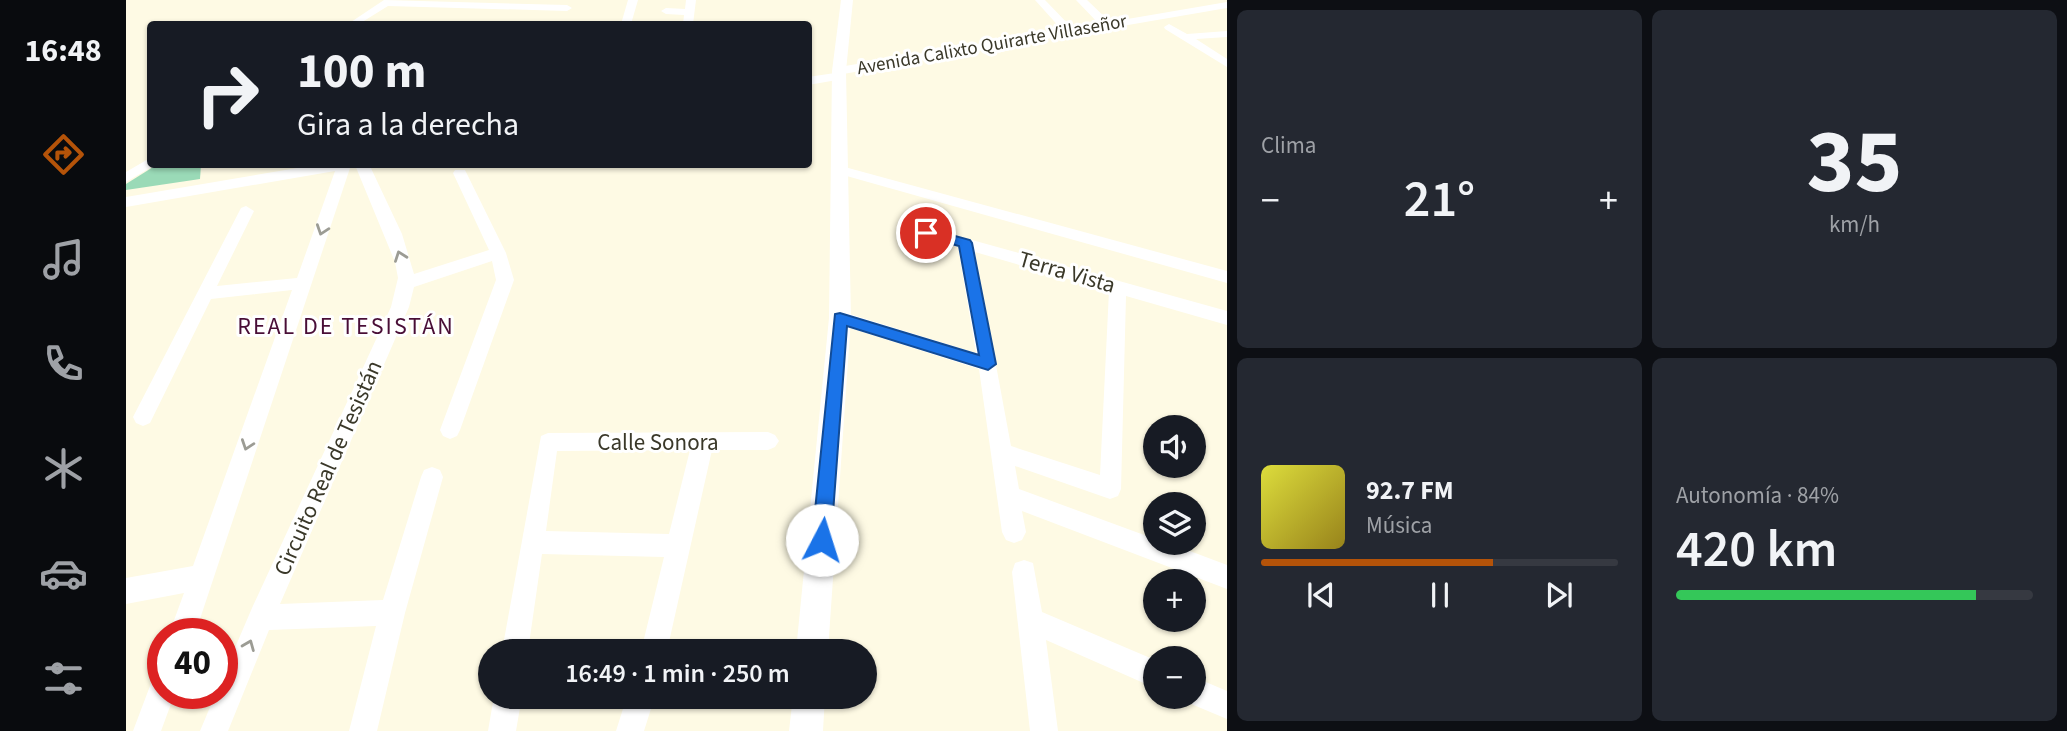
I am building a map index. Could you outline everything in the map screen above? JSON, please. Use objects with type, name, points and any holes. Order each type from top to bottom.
[{"type":"street","points":[[627,21],[633,0]]},
{"type":"street","points":[[688,21],[691,0]]},
{"type":"street","points":[[813,639],[840,318],[839,74],[847,0]]},
{"type":"street","points":[[1040,0],[1069,31]]},
{"type":"street","points":[[1081,0],[1107,25]]},
{"type":"street","points":[[358,21],[389,1],[567,8]]},
{"type":"street","name":"Avenida Calixto Quirarte Villaseñor","points":[[812,80],[1069,31],[1227,5]]},
{"type":"street","points":[[666,11],[690,12]]},
{"type":"street","points":[[1169,27],[1227,64]]},
{"type":"street","points":[[1184,37],[1227,33]]},
{"type":"street","points":[[126,178],[147,164]]},
{"type":"street","points":[[126,202],[326,168]]},
{"type":"street","points":[[187,618],[343,168]]},
{"type":"street","points":[[364,168],[405,271],[406,283],[498,253]]},
{"type":"street","points":[[841,170],[1227,277]]},
{"type":"street","points":[[450,430],[505,280],[498,253],[460,173]]},
{"type":"street","points":[[143,417],[246,211]]},
{"type":"street","name":"Terra Vista","points":[[907,227],[1227,321]]},
{"type":"street","points":[[965,243],[988,364],[1014,532]]},
{"type":"street","name":"Circuito Real de Tesistán","points":[[214,731],[261,617],[400,307],[406,283]]},
{"type":"street","points":[[203,294],[304,284]]},
{"type":"street","points":[[1002,452],[1110,489],[1118,287]]},
{"type":"street","points":[[840,318],[988,364]]},
{"type":"street","points":[[657,639],[703,441]]},
{"type":"street","name":"Calle Sonora","points":[[533,542],[548,442],[768,441]]},
{"type":"street","points":[[363,731],[392,613],[432,477]]},
{"type":"street","points":[[1010,496],[1227,577]]},
{"type":"street","points":[[517,639],[533,542],[678,546]]},
{"type":"street","points":[[1024,572],[1044,731]]},
{"type":"street","points":[[126,591],[201,578]]},
{"type":"street","points":[[261,617],[392,613]]},
{"type":"street","points":[[1031,620],[1143,669]]},
{"type":"street","points":[[1206,696],[1227,705]]},
{"type":"street","points":[[147,731],[155,709]]},
{"type":"street","points":[[502,731],[506,709]]},
{"type":"street","points":[[630,731],[637,709]]},
{"type":"street","points":[[806,731],[807,709]]},
{"type":"green space","points":[[152,168],[201,168],[200,179],[126,190],[126,184]]},
{"type":"district","name":"REAL DE TESISTÁN","points":[[346,326]]},
{"type":"route","points":[[822,540],[840,318],[988,364],[965,243],[926,233]]}]
